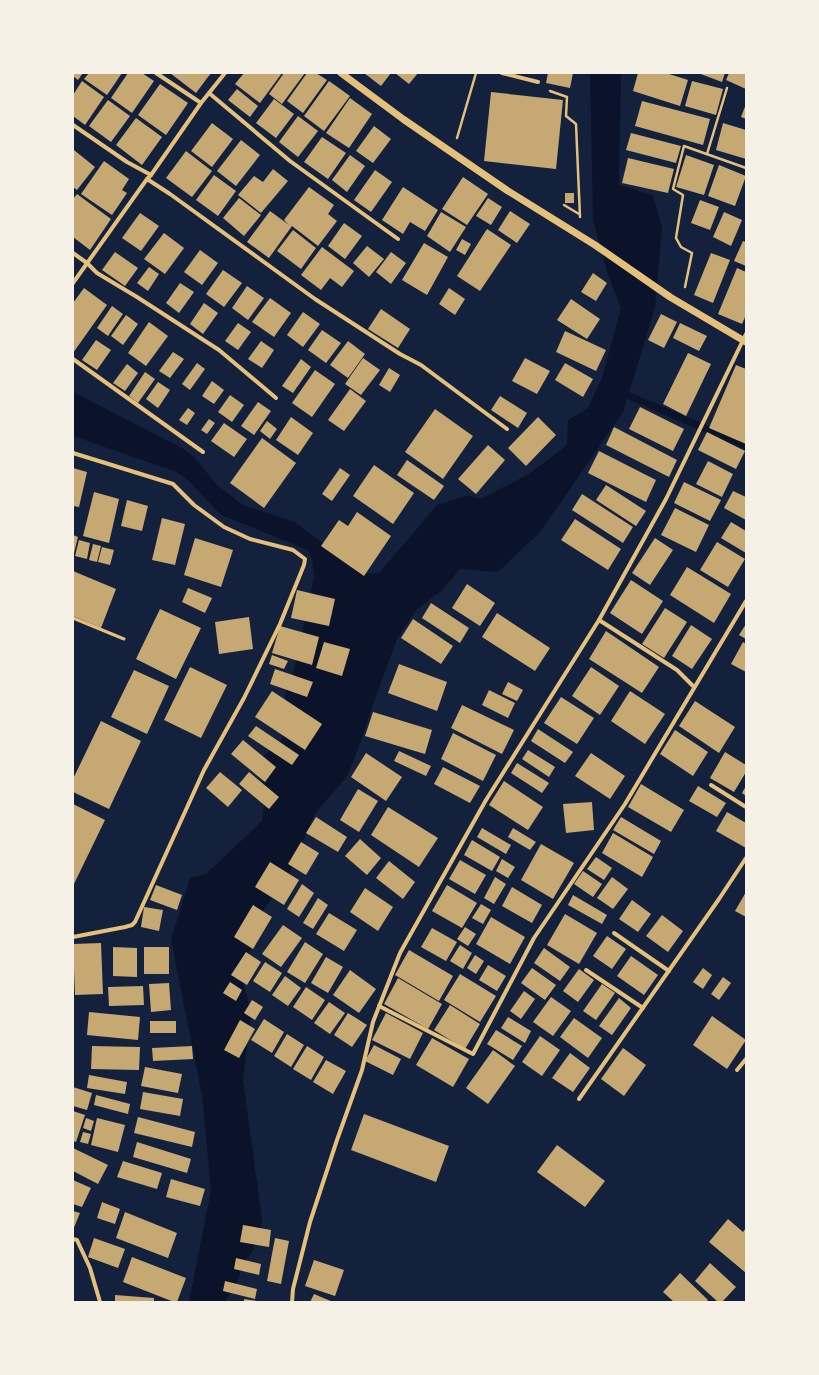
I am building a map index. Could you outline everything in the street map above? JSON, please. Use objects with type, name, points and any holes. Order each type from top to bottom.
[{"type":"street","points":[[156,73],[201,103]]},
{"type":"street","points":[[73,283],[201,103],[225,73]]},
{"type":"street","points":[[292,1302],[293,1289],[310,1222],[362,1070],[373,1022],[400,953],[486,800],[599,620],[666,499],[745,339],[670,297],[596,245],[508,191],[403,119],[341,73]]},
{"type":"street","points":[[502,73],[538,82]]},
{"type":"street","points":[[209,93],[290,161],[398,239]]},
{"type":"street","points":[[73,125],[128,162],[151,175]]},
{"type":"street","points":[[147,180],[170,194],[315,299],[400,354],[421,365],[507,429]]},
{"type":"street","points":[[73,253],[87,263],[97,273],[137,297],[218,350],[276,398]]},
{"type":"street","points":[[73,359],[203,452]]},
{"type":"street","points":[[73,453],[173,484],[194,505],[224,527],[250,539],[293,550],[304,559],[304,565],[280,624],[244,698],[204,770],[135,922],[125,928],[73,937]]},
{"type":"street","points":[[379,1006],[473,1054],[534,938],[624,804],[746,601]]},
{"type":"street","points":[[599,620],[677,670],[694,687]]},
{"type":"street","points":[[711,785],[746,807]]},
{"type":"street","points":[[579,1098],[669,971],[746,858]]},
{"type":"street","points":[[614,932],[669,971]]},
{"type":"street","points":[[586,970],[643,1008]]},
{"type":"street","points":[[737,1070],[746,1059]]},
{"type":"street","points":[[73,1239],[77,1240],[90,1268],[100,1302]]},
{"type":"lane","points":[[73,618],[124,639]]},
{"type":"path","points":[[452,153],[476,73]]},
{"type":"path","points":[[538,82],[540,88],[567,97],[566,116],[576,124],[581,236]]},
{"type":"path","points":[[707,154],[727,88]]},
{"type":"path","points":[[682,304],[692,253],[681,247],[676,238],[682,195],[673,189],[684,146],[746,168]]},
{"type":"water","points":[[590,73],[621,73],[619,185],[653,195],[662,227],[655,308],[623,412],[541,531],[498,572],[460,569],[441,591],[416,610],[397,639],[348,775],[314,815],[288,876],[257,919],[243,980],[251,1013],[243,1080],[262,1219],[258,1237],[252,1252],[242,1265],[238,1281],[225,1302],[189,1302],[211,1190],[202,1095],[171,940],[190,878],[206,874],[262,821],[264,805],[261,757],[274,748],[284,736],[286,688],[293,675],[314,577],[312,560],[308,550],[221,515],[188,480],[174,471],[73,436],[73,392],[182,448],[195,458],[216,484],[243,505],[295,522],[363,574],[379,573],[437,505],[468,495],[480,499],[529,474],[567,445],[568,420],[588,408],[602,378],[621,308],[607,272],[593,220]]},
{"type":"building","points":[[73,73],[83,73],[78,80],[73,76]]},
{"type":"building","points":[[89,73],[122,73],[107,95],[84,79]]},
{"type":"building","points":[[128,73],[142,73],[154,81],[132,113],[111,98]]},
{"type":"building","points":[[170,73],[211,73],[196,93]]},
{"type":"building","points":[[244,73],[282,73],[260,103],[235,84]]},
{"type":"building","points":[[284,73],[305,73],[282,104],[269,94]]},
{"type":"building","points":[[307,73],[316,73],[327,80],[303,113],[287,101]]},
{"type":"building","points":[[364,73],[391,73],[381,86]]},
{"type":"building","points":[[395,73],[418,73],[409,84]]},
{"type":"building","points":[[548,73],[573,73],[570,88],[546,83]]},
{"type":"building","points":[[638,73],[666,73],[688,80],[680,106],[633,91]]},
{"type":"building","points":[[698,73],[725,73],[722,82]]},
{"type":"building","points":[[729,73],[746,73],[746,89],[726,80]]},
{"type":"building","points":[[82,81],[104,97],[85,125],[73,116],[73,95]]},
{"type":"building","points":[[329,81],[350,96],[324,131],[304,116]]},
{"type":"building","points":[[692,81],[723,89],[716,115],[685,106]]},
{"type":"building","points":[[160,84],[188,103],[166,135],[138,115]]},
{"type":"building","points":[[237,89],[258,106],[250,117],[228,100]]},
{"type":"building","points":[[491,92],[563,100],[556,169],[484,161]]},
{"type":"building","points":[[350,98],[372,114],[349,148],[326,133]]},
{"type":"building","points":[[274,99],[294,114],[276,138],[256,123]]},
{"type":"building","points":[[108,100],[130,116],[111,142],[89,126]]},
{"type":"building","points":[[642,101],[710,119],[703,145],[635,126]]},
{"type":"building","points":[[746,104],[746,119],[741,117]]},
{"type":"building","points":[[298,116],[318,131],[298,157],[279,142]]},
{"type":"building","points":[[136,118],[162,137],[142,165],[116,145]]},
{"type":"building","points":[[212,123],[233,139],[212,167],[191,151]]},
{"type":"building","points":[[723,123],[746,130],[746,159],[716,150]]},
{"type":"building","points":[[374,126],[391,139],[373,163],[356,151]]},
{"type":"building","points":[[631,133],[681,146],[676,163],[626,150]]},
{"type":"building","points":[[322,137],[346,153],[328,179],[304,162]]},
{"type":"building","points":[[241,140],[260,155],[236,186],[217,171]]},
{"type":"building","points":[[74,150],[95,167],[77,190],[73,187]]},
{"type":"building","points":[[186,151],[212,171],[192,197],[166,178]]},
{"type":"building","points":[[350,155],[365,166],[347,192],[332,180]]},
{"type":"building","points":[[686,155],[714,165],[704,195],[676,187]]},
{"type":"building","points":[[628,158],[674,169],[668,193],[622,183]]},
{"type":"building","points":[[104,161],[129,179],[122,190],[127,193],[112,215],[81,194]]},
{"type":"building","points":[[719,165],[746,176],[735,206],[708,196]]},
{"type":"building","points":[[273,169],[288,181],[261,213],[238,195],[254,176],[263,182]]},
{"type":"building","points":[[375,170],[392,182],[371,212],[354,200]]},
{"type":"building","points":[[214,175],[236,191],[218,216],[196,200]]},
{"type":"building","points":[[463,177],[488,194],[467,225],[442,209]]},
{"type":"building","points":[[309,187],[334,205],[328,214],[337,221],[318,246],[292,226],[269,258],[247,242],[270,211],[289,225],[284,220]]},
{"type":"building","points":[[403,187],[438,210],[425,231],[410,222],[403,234],[382,220]]},
{"type":"building","points":[[565,193],[574,193],[574,203],[565,203]]},
{"type":"building","points":[[77,194],[111,219],[90,250],[73,237],[73,199]]},
{"type":"building","points":[[239,198],[261,215],[244,236],[223,218]]},
{"type":"building","points":[[488,198],[502,207],[491,225],[476,216]]},
{"type":"building","points":[[700,200],[719,207],[710,230],[691,223]]},
{"type":"building","points":[[510,211],[530,224],[517,243],[498,230]]},
{"type":"building","points":[[441,212],[466,227],[450,252],[427,236]]},
{"type":"building","points":[[724,212],[742,220],[731,246],[713,237]]},
{"type":"building","points":[[140,213],[159,226],[141,251],[122,238]]},
{"type":"building","points":[[344,223],[362,236],[345,259],[328,246]]},
{"type":"building","points":[[487,229],[511,245],[480,291],[457,276]]},
{"type":"building","points":[[293,230],[316,248],[301,269],[277,251]]},
{"type":"building","points":[[164,233],[184,248],[165,274],[144,259]]},
{"type":"building","points":[[462,239],[471,244],[465,255],[456,250]]},
{"type":"building","points":[[743,241],[746,242],[746,266],[734,261]]},
{"type":"building","points":[[424,243],[448,257],[427,295],[402,280]]},
{"type":"building","points":[[367,246],[384,259],[369,277],[353,263]]},
{"type":"building","points":[[322,247],[354,271],[342,287],[330,278],[321,290],[301,275]]},
{"type":"building","points":[[200,250],[218,263],[202,285],[184,272]]},
{"type":"building","points":[[115,252],[138,268],[125,286],[102,270]]},
{"type":"building","points":[[391,252],[406,263],[391,284],[376,272]]},
{"type":"building","points":[[711,253],[730,260],[713,303],[694,295]]},
{"type":"building","points":[[149,267],[159,274],[148,291],[137,283]]},
{"type":"building","points":[[737,268],[746,272],[746,315],[742,324],[718,314]]},
{"type":"building","points":[[223,270],[242,283],[224,307],[206,294]]},
{"type":"building","points":[[593,273],[607,283],[596,301],[581,292]]},
{"type":"building","points":[[180,283],[194,292],[179,313],[166,303]]},
{"type":"building","points":[[247,286],[264,298],[248,320],[232,308]]},
{"type":"building","points":[[84,288],[107,305],[73,353],[73,303]]},
{"type":"building","points":[[449,288],[465,299],[455,315],[439,304]]},
{"type":"building","points":[[270,298],[291,313],[274,337],[252,322]]},
{"type":"building","points":[[571,299],[600,319],[587,339],[557,320]]},
{"type":"building","points":[[204,303],[218,313],[203,334],[190,324]]},
{"type":"building","points":[[112,306],[123,314],[108,336],[97,328]]},
{"type":"building","points":[[381,309],[410,329],[398,348],[368,329]]},
{"type":"building","points":[[303,312],[320,324],[303,347],[287,335]]},
{"type":"building","points":[[661,314],[677,322],[664,348],[648,340]]},
{"type":"building","points":[[126,315],[138,324],[123,345],[111,336]]},
{"type":"building","points":[[149,322],[168,336],[146,366],[128,353]]},
{"type":"building","points":[[238,323],[251,332],[238,350],[225,341]]},
{"type":"building","points":[[680,323],[707,336],[699,351],[673,338]]},
{"type":"building","points":[[322,330],[341,343],[326,363],[308,350]]},
{"type":"building","points":[[565,331],[606,350],[596,371],[556,352]]},
{"type":"building","points":[[96,340],[111,350],[97,370],[82,360]]},
{"type":"building","points":[[261,341],[274,350],[262,368],[248,359]]},
{"type":"building","points":[[348,341],[365,354],[348,378],[330,365]]},
{"type":"building","points":[[173,352],[184,359],[170,378],[159,371]]},
{"type":"building","points":[[688,353],[711,364],[686,416],[663,404]]},
{"type":"building","points":[[363,358],[380,370],[361,395],[345,384]]},
{"type":"building","points":[[525,358],[550,371],[537,394],[512,381]]},
{"type":"building","points":[[301,359],[311,367],[293,393],[282,386]]},
{"type":"building","points":[[197,363],[205,369],[190,390],[182,384]]},
{"type":"building","points":[[565,363],[593,379],[583,397],[555,380]]},
{"type":"building","points":[[127,364],[138,373],[125,391],[113,383]]},
{"type":"building","points":[[736,365],[746,369],[746,444],[709,428]]},
{"type":"building","points":[[389,368],[400,375],[390,392],[379,385]]},
{"type":"building","points":[[315,370],[335,384],[312,417],[292,403]]},
{"type":"building","points":[[145,372],[155,379],[138,403],[129,396]]},
{"type":"building","points":[[212,381],[224,390],[214,404],[202,396]]},
{"type":"building","points":[[158,382],[170,390],[158,408],[146,399]]},
{"type":"building","points":[[350,389],[366,401],[344,431],[328,420]]},
{"type":"building","points":[[230,395],[244,405],[232,422],[218,412]]},
{"type":"building","points":[[500,396],[527,413],[518,428],[491,410]]},
{"type":"building","points":[[258,402],[271,411],[254,435],[241,426]]},
{"type":"building","points":[[640,407],[684,429],[673,451],[629,429]]},
{"type":"building","points":[[188,408],[195,413],[187,425],[179,420]]},
{"type":"building","points":[[435,409],[473,436],[443,479],[405,452]]},
{"type":"building","points":[[291,417],[313,433],[298,455],[276,440]]},
{"type":"building","points":[[538,417],[556,435],[526,466],[508,448]]},
{"type":"building","points":[[209,419],[215,423],[207,434],[201,430]]},
{"type":"building","points":[[267,421],[277,429],[270,439],[260,431]]},
{"type":"building","points":[[224,423],[247,439],[234,457],[211,441]]},
{"type":"building","points":[[614,427],[677,460],[669,477],[606,445]]},
{"type":"building","points":[[707,432],[745,451],[736,469],[698,450]]},
{"type":"building","points":[[262,438],[296,463],[264,508],[230,483]]},
{"type":"building","points":[[488,445],[505,460],[476,494],[458,479]]},
{"type":"building","points":[[599,451],[656,480],[646,502],[588,473]]},
{"type":"building","points":[[407,460],[444,486],[434,500],[397,475]]},
{"type":"building","points":[[708,461],[733,474],[722,497],[696,484]]},
{"type":"building","points":[[374,465],[414,493],[393,524],[353,496]]},
{"type":"building","points":[[73,468],[87,472],[79,507],[73,506]]},
{"type":"building","points":[[340,468],[350,475],[332,501],[322,494]]},
{"type":"building","points":[[684,482],[721,500],[710,521],[674,503]]},
{"type":"building","points":[[606,485],[646,511],[636,526],[596,500]]},
{"type":"building","points":[[733,491],[746,497],[746,520],[724,508]]},
{"type":"building","points":[[94,492],[119,499],[109,543],[83,536]]},
{"type":"building","points":[[582,494],[633,527],[623,543],[572,510]]},
{"type":"building","points":[[127,500],[148,506],[142,531],[121,526]]},
{"type":"building","points":[[675,508],[709,525],[696,552],[661,535]]},
{"type":"building","points":[[357,512],[391,536],[364,576],[321,546],[339,520],[348,526]]},
{"type":"building","points":[[162,518],[185,524],[175,565],[152,560]]},
{"type":"building","points":[[575,519],[621,549],[608,570],[561,540]]},
{"type":"building","points":[[731,522],[746,531],[746,553],[721,538]]},
{"type":"building","points":[[73,535],[78,537],[74,553],[73,553]]},
{"type":"building","points":[[195,538],[233,550],[221,587],[184,575]]},
{"type":"building","points":[[655,538],[673,550],[650,585],[632,573]]},
{"type":"building","points":[[79,540],[90,543],[87,559],[75,556]]},
{"type":"building","points":[[717,542],[745,559],[728,587],[700,570]]},
{"type":"building","points":[[93,544],[101,546],[97,562],[89,560]]},
{"type":"building","points":[[102,547],[114,550],[110,565],[98,562]]},
{"type":"building","points":[[687,567],[731,594],[714,623],[670,595]]},
{"type":"building","points":[[73,571],[116,589],[101,628],[73,616]]},
{"type":"building","points":[[631,580],[663,601],[642,634],[610,613]]},
{"type":"building","points":[[467,584],[495,603],[480,626],[452,608]]},
{"type":"building","points":[[188,588],[212,598],[205,613],[182,602]]},
{"type":"building","points":[[297,590],[335,599],[329,626],[291,618]]},
{"type":"building","points":[[431,603],[469,628],[460,643],[422,618]]},
{"type":"building","points":[[665,608],[687,622],[664,658],[642,644]]},
{"type":"building","points":[[160,609],[201,628],[176,679],[136,659]]},
{"type":"building","points":[[497,613],[550,648],[535,671],[482,637]]},
{"type":"building","points":[[249,617],[253,649],[219,654],[215,622]]},
{"type":"building","points":[[413,619],[453,646],[441,664],[401,638]]},
{"type":"building","points":[[746,624],[746,639],[739,635]]},
{"type":"building","points":[[691,625],[712,639],[692,669],[672,656]]},
{"type":"building","points":[[280,626],[319,637],[312,665],[272,653]]},
{"type":"building","points":[[606,631],[659,667],[642,693],[589,659]]},
{"type":"building","points":[[324,642],[350,649],[342,676],[316,668]]},
{"type":"building","points":[[743,642],[746,644],[746,672],[731,664]]},
{"type":"building","points":[[272,655],[288,661],[284,669],[269,664]]},
{"type":"building","points":[[399,664],[447,682],[437,711],[388,693]]},
{"type":"building","points":[[190,667],[227,685],[201,738],[164,720]]},
{"type":"building","points":[[591,667],[619,686],[600,715],[572,696]]},
{"type":"building","points":[[275,669],[313,682],[307,697],[270,684]]},
{"type":"building","points":[[134,670],[169,686],[147,734],[111,717]]},
{"type":"building","points":[[508,682],[523,690],[517,701],[502,694]]},
{"type":"building","points":[[489,690],[515,703],[508,718],[482,705]]},
{"type":"building","points":[[272,691],[322,724],[305,750],[255,717]]},
{"type":"building","points":[[630,691],[665,714],[645,744],[611,721]]},
{"type":"building","points":[[561,697],[594,718],[577,744],[544,723]]},
{"type":"building","points":[[695,701],[735,727],[719,753],[679,726]]},
{"type":"building","points":[[462,705],[514,730],[502,754],[451,728]]},
{"type":"building","points":[[373,712],[432,730],[425,754],[365,736]]},
{"type":"building","points":[[101,721],[141,741],[109,809],[73,792],[73,779]]},
{"type":"building","points":[[256,726],[299,755],[292,765],[248,736]]},
{"type":"building","points":[[538,729],[573,752],[565,763],[531,741]]},
{"type":"building","points":[[675,730],[708,752],[693,776],[660,754]]},
{"type":"building","points":[[453,733],[496,755],[483,781],[441,759]]},
{"type":"building","points":[[243,740],[276,767],[265,782],[231,754]]},
{"type":"building","points":[[528,750],[555,767],[549,777],[522,759]]},
{"type":"building","points":[[399,751],[431,766],[426,776],[394,761]]},
{"type":"building","points":[[725,752],[746,765],[746,772],[734,792],[710,778]]},
{"type":"building","points":[[366,753],[402,777],[386,801],[351,777]]},
{"type":"building","points":[[591,753],[625,776],[610,799],[575,776]]},
{"type":"building","points":[[517,763],[549,783],[542,793],[511,773]]},
{"type":"building","points":[[443,767],[480,786],[470,803],[434,784]]},
{"type":"building","points":[[220,772],[242,790],[228,807],[206,788]]},
{"type":"building","points":[[249,772],[279,797],[269,809],[239,784]]},
{"type":"building","points":[[504,781],[543,807],[528,830],[489,805]]},
{"type":"building","points":[[641,784],[684,810],[671,832],[628,807]]},
{"type":"building","points":[[698,786],[726,803],[717,817],[689,801]]},
{"type":"building","points":[[746,786],[746,796],[742,793]]},
{"type":"building","points":[[358,789],[378,801],[359,832],[340,820]]},
{"type":"building","points":[[592,802],[594,830],[566,833],[563,804]]},
{"type":"building","points":[[73,804],[105,820],[73,886]]},
{"type":"building","points":[[388,807],[438,838],[419,867],[371,835]]},
{"type":"building","points":[[727,812],[746,823],[746,848],[716,831]]},
{"type":"building","points":[[316,817],[347,837],[338,852],[306,833]]},
{"type":"building","points":[[621,817],[661,841],[654,854],[613,830]]},
{"type":"building","points":[[482,828],[511,845],[506,854],[477,837]]},
{"type":"building","points":[[513,828],[536,842],[530,850],[508,837]]},
{"type":"building","points":[[613,833],[653,857],[642,877],[602,853]]},
{"type":"building","points":[[360,839],[381,858],[367,875],[345,856]]},
{"type":"building","points":[[472,840],[500,857],[492,871],[464,855]]},
{"type":"building","points":[[301,842],[319,853],[306,875],[288,864]]},
{"type":"building","points":[[541,844],[574,863],[553,899],[521,880]]},
{"type":"building","points":[[596,857],[612,868],[604,880],[587,869]]},
{"type":"building","points":[[502,859],[515,867],[508,878],[496,871]]},
{"type":"building","points":[[460,860],[486,875],[475,894],[449,879]]},
{"type":"building","points":[[389,861],[415,882],[403,899],[376,878]]},
{"type":"building","points":[[270,862],[299,880],[284,905],[255,887]]},
{"type":"building","points":[[583,871],[602,884],[593,897],[574,884]]},
{"type":"building","points":[[495,877],[506,884],[494,904],[484,898]]},
{"type":"building","points":[[612,877],[628,889],[613,909],[597,898]]},
{"type":"building","points":[[302,884],[314,893],[299,917],[287,909]]},
{"type":"building","points":[[156,885],[182,895],[177,910],[150,900]]},
{"type":"building","points":[[447,885],[477,903],[462,928],[432,911]]},
{"type":"building","points":[[512,887],[542,905],[532,923],[502,906]]},
{"type":"building","points":[[365,888],[393,907],[378,931],[350,912]]},
{"type":"building","points":[[746,892],[746,917],[735,911]]},
{"type":"building","points":[[573,895],[607,915],[602,924],[568,905]]},
{"type":"building","points":[[318,898],[328,905],[313,929],[303,923]]},
{"type":"building","points":[[632,900],[651,914],[638,932],[619,919]]},
{"type":"building","points":[[481,904],[491,910],[483,924],[472,918]]},
{"type":"building","points":[[253,905],[272,917],[253,949],[234,937]]},
{"type":"building","points":[[144,907],[163,910],[159,931],[141,927]]},
{"type":"building","points":[[329,913],[357,930],[344,951],[316,934]]},
{"type":"building","points":[[565,914],[597,933],[579,964],[547,945]]},
{"type":"building","points":[[662,915],[683,931],[668,952],[646,936]]},
{"type":"building","points":[[491,917],[525,937],[510,964],[476,944]]},
{"type":"building","points":[[283,925],[302,938],[281,967],[262,954]]},
{"type":"building","points":[[465,927],[476,934],[468,946],[457,939]]},
{"type":"building","points":[[432,928],[457,942],[446,961],[421,947]]},
{"type":"building","points":[[607,936],[626,949],[612,969],[593,956]]},
{"type":"building","points":[[305,942],[323,954],[305,983],[287,972]]},
{"type":"building","points":[[101,943],[103,994],[75,995],[73,944]]},
{"type":"building","points":[[460,945],[472,953],[463,969],[450,961]]},
{"type":"building","points":[[113,947],[137,948],[137,977],[113,976]]},
{"type":"building","points":[[144,947],[169,947],[169,974],[144,974]]},
{"type":"building","points":[[544,948],[570,967],[560,981],[534,963]]},
{"type":"building","points":[[409,950],[453,976],[439,1001],[395,975]]},
{"type":"building","points":[[246,952],[261,962],[247,985],[231,975]]},
{"type":"building","points":[[475,955],[484,961],[476,974],[467,968]]},
{"type":"building","points":[[631,956],[658,975],[644,995],[617,976]]},
{"type":"building","points":[[326,957],[343,967],[328,993],[311,983]]},
{"type":"building","points":[[265,962],[282,973],[270,992],[253,981]]},
{"type":"building","points":[[488,965],[506,976],[497,991],[479,980]]},
{"type":"building","points":[[532,968],[556,985],[545,1000],[521,983]]},
{"type":"building","points":[[703,968],[712,975],[703,989],[693,982]]},
{"type":"building","points":[[579,969],[594,980],[578,1002],[563,991]]},
{"type":"building","points":[[350,970],[376,989],[359,1013],[333,995]]},
{"type":"building","points":[[460,974],[496,996],[480,1022],[444,1000]]},
{"type":"building","points":[[285,976],[301,988],[288,1006],[272,995]]},
{"type":"building","points":[[723,977],[731,983],[719,1000],[711,994]]},
{"type":"building","points":[[398,978],[442,1004],[428,1029],[384,1004]]},
{"type":"building","points":[[230,982],[242,990],[236,1001],[223,993]]},
{"type":"building","points":[[169,983],[171,1010],[151,1012],[149,984]]},
{"type":"building","points":[[602,984],[615,993],[596,1020],[583,1011]]},
{"type":"building","points":[[143,986],[144,1005],[109,1006],[108,987]]},
{"type":"building","points":[[306,987],[325,1000],[312,1020],[293,1007]]},
{"type":"building","points":[[524,991],[535,999],[521,1019],[510,1011]]},
{"type":"building","points":[[551,997],[571,1011],[553,1036],[533,1022]]},
{"type":"building","points":[[619,998],[631,1008],[612,1035],[599,1026]]},
{"type":"building","points":[[252,1000],[263,1007],[255,1020],[244,1013]]},
{"type":"building","points":[[329,1002],[345,1013],[330,1034],[314,1023]]},
{"type":"building","points":[[450,1005],[480,1024],[465,1049],[434,1030]]},
{"type":"building","points":[[89,1012],[140,1017],[138,1040],[87,1035]]},
{"type":"building","points":[[348,1013],[367,1025],[352,1047],[334,1035]]},
{"type":"building","points":[[386,1013],[423,1033],[410,1059],[372,1040]]},
{"type":"building","points":[[712,1016],[746,1040],[727,1069],[693,1045]]},
{"type":"building","points":[[508,1017],[531,1031],[525,1043],[501,1028]]},
{"type":"building","points":[[574,1018],[602,1038],[588,1058],[560,1037]]},
{"type":"building","points":[[264,1019],[284,1032],[272,1053],[251,1040]]},
{"type":"building","points":[[240,1020],[255,1029],[239,1058],[224,1050]]},
{"type":"building","points":[[150,1021],[176,1021],[176,1033],[150,1033]]},
{"type":"building","points":[[496,1030],[522,1046],[513,1060],[487,1044]]},
{"type":"building","points":[[287,1034],[304,1045],[291,1067],[274,1056]]},
{"type":"building","points":[[540,1036],[560,1050],[542,1076],[522,1062]]},
{"type":"building","points":[[432,1038],[469,1059],[453,1087],[416,1065]]},
{"type":"building","points":[[374,1045],[401,1059],[393,1075],[365,1061]]},
{"type":"building","points":[[92,1046],[140,1047],[139,1070],[91,1069]]},
{"type":"building","points":[[192,1046],[193,1059],[153,1061],[152,1048]]},
{"type":"building","points":[[307,1046],[324,1057],[311,1080],[293,1069]]},
{"type":"building","points":[[623,1048],[646,1065],[624,1096],[601,1079]]},
{"type":"building","points":[[493,1050],[515,1066],[488,1104],[466,1088]]},
{"type":"building","points":[[570,1053],[590,1068],[573,1092],[552,1078]]},
{"type":"building","points":[[326,1060],[346,1071],[333,1094],[313,1082]]},
{"type":"building","points":[[145,1067],[182,1074],[178,1093],[141,1086]]},
{"type":"building","points":[[89,1075],[127,1082],[125,1094],[87,1088]]},
{"type":"building","points":[[73,1087],[92,1093],[87,1110],[73,1106]]},
{"type":"building","points":[[143,1092],[183,1099],[180,1116],[140,1109]]},
{"type":"building","points":[[96,1095],[130,1104],[128,1114],[94,1105]]},
{"type":"building","points":[[73,1111],[85,1115],[76,1142],[73,1141]]},
{"type":"building","points":[[364,1114],[449,1146],[436,1182],[351,1150]]},
{"type":"building","points":[[138,1117],[195,1132],[192,1147],[134,1133]]},
{"type":"building","points":[[86,1118],[94,1121],[91,1131],[83,1128]]},
{"type":"building","points":[[97,1118],[125,1125],[118,1152],[91,1145]]},
{"type":"building","points":[[83,1132],[91,1134],[88,1144],[80,1142]]},
{"type":"building","points":[[137,1142],[191,1159],[187,1173],[133,1157]]},
{"type":"building","points":[[557,1145],[605,1181],[585,1207],[537,1172]]},
{"type":"building","points":[[73,1148],[108,1165],[98,1184],[73,1171]]},
{"type":"building","points":[[123,1161],[162,1173],[157,1189],[117,1177]]},
{"type":"building","points":[[171,1179],[205,1189],[200,1206],[166,1197]]},
{"type":"building","points":[[73,1180],[91,1188],[82,1207],[73,1204]]},
{"type":"building","points":[[102,1202],[120,1209],[115,1224],[97,1218]]},
{"type":"building","points":[[73,1211],[80,1213],[73,1230]]},
{"type":"building","points":[[125,1212],[177,1233],[168,1258],[116,1238]]},
{"type":"building","points":[[728,1219],[743,1232],[746,1228],[746,1273],[709,1242]]},
{"type":"building","points":[[243,1225],[271,1230],[269,1247],[240,1242]]},
{"type":"building","points":[[94,1238],[125,1249],[118,1268],[88,1257]]},
{"type":"building","points":[[275,1238],[289,1241],[281,1284],[267,1281]]},
{"type":"building","points":[[132,1257],[186,1278],[177,1302],[123,1282]]},
{"type":"building","points":[[236,1258],[261,1264],[259,1275],[234,1269]]},
{"type":"building","points":[[314,1260],[344,1270],[335,1296],[305,1286]]},
{"type":"building","points":[[710,1263],[736,1287],[722,1302],[718,1302],[695,1281]]},
{"type":"building","points":[[680,1273],[708,1300],[706,1302],[674,1302],[663,1292]]},
{"type":"building","points":[[225,1281],[257,1289],[255,1299],[223,1291]]},
{"type":"building","points":[[314,1294],[333,1302],[310,1302]]},
{"type":"building","points":[[115,1295],[154,1298],[154,1302],[115,1302]]},
{"type":"building","points":[[244,1299],[257,1301],[257,1302],[244,1302]]},
{"type":"waterway","points":[[627,395],[746,446]]}]
